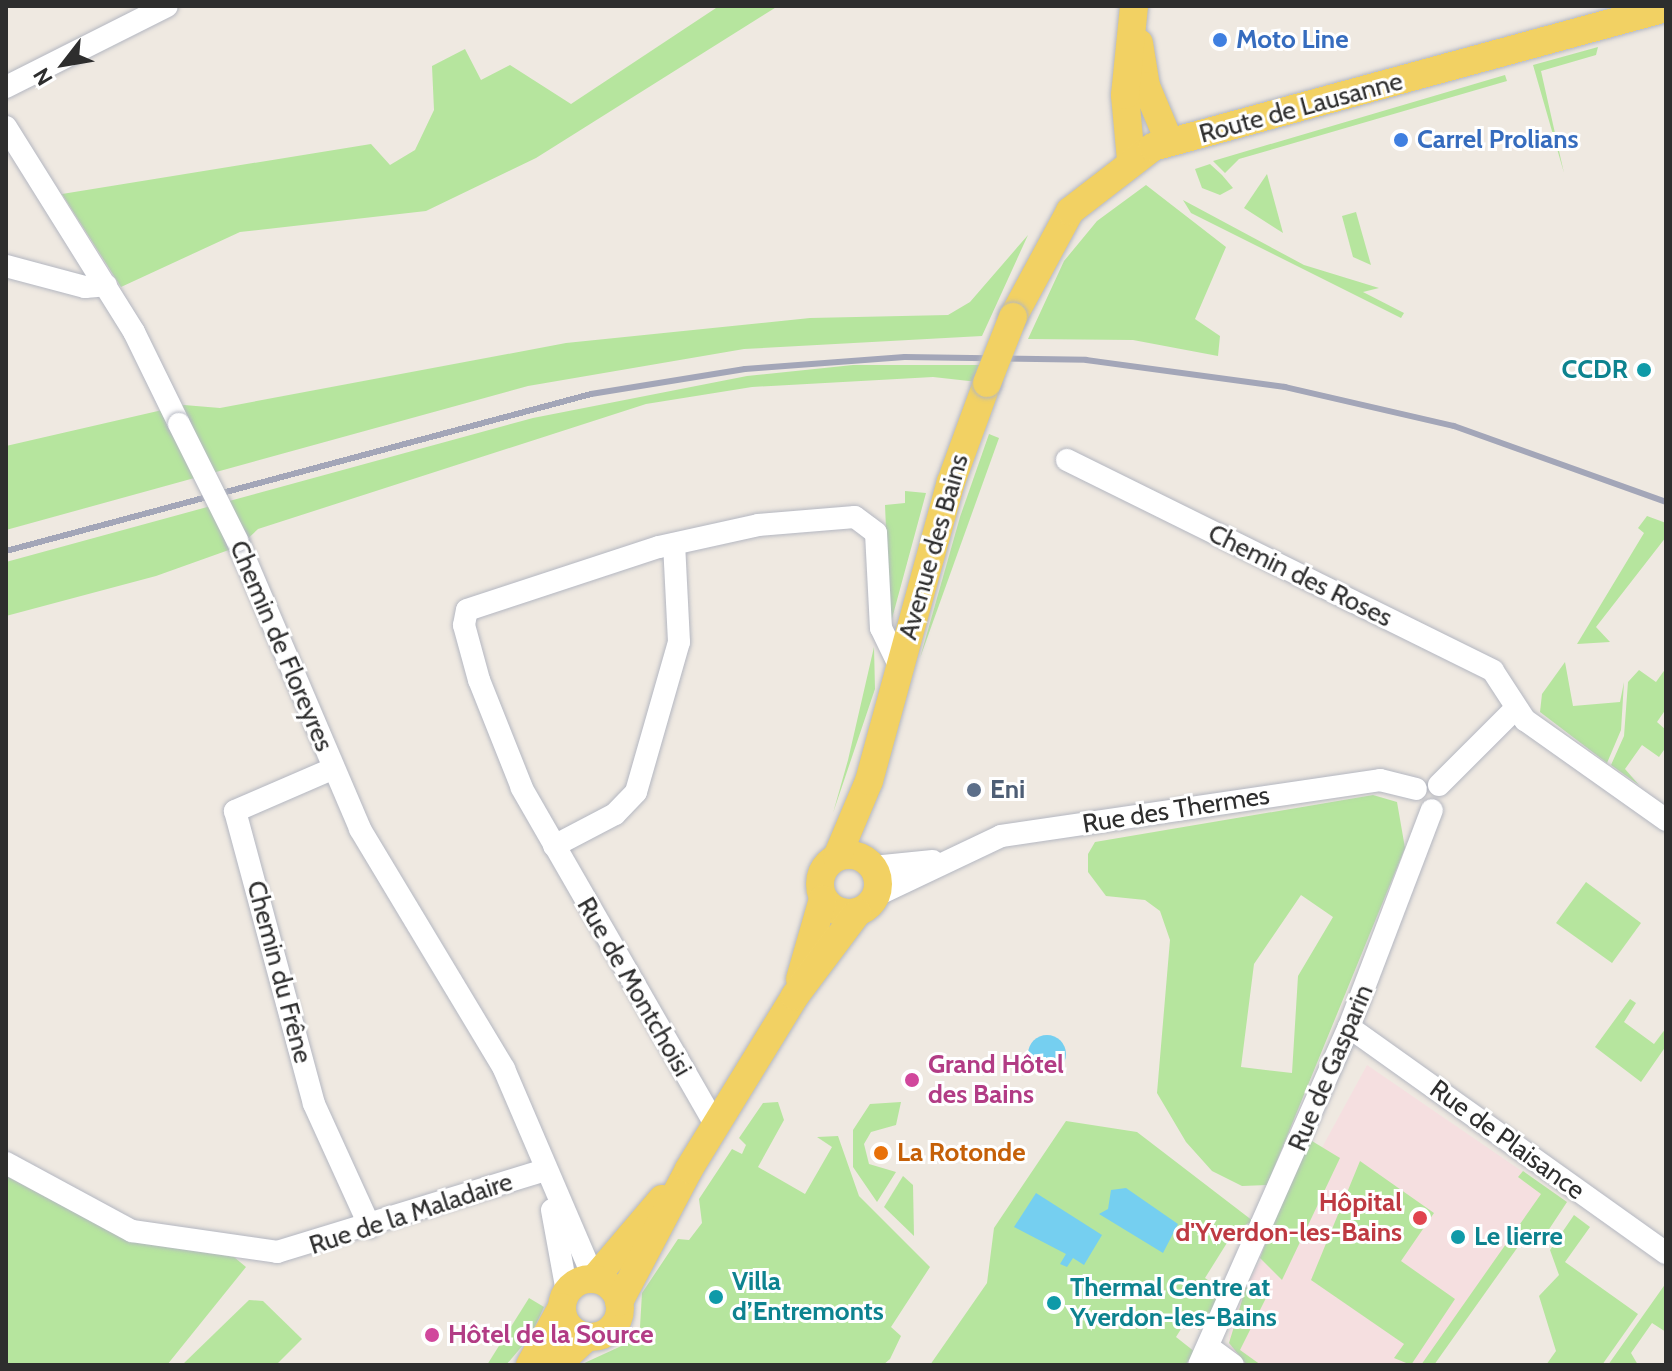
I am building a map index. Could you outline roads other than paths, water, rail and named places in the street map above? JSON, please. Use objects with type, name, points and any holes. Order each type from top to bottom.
[{"type":"main road","points":[[1134,6],[1146,86],[1169,141]]},
{"type":"main road","points":[[1131,160],[1125,79],[1134,6]]},
{"type":"main road","name":"Route de Lausanne","points":[[1013,317],[1070,211],[1131,160],[1169,141],[1666,8]]},
{"type":"main road","name":"Avenue des Bains","points":[[869,781],[899,665],[987,383],[1013,317]]},
{"type":"main road","points":[[795,996],[823,899],[821,875],[837,857],[869,781]]},
{"type":"main road","points":[[557,1365],[587,1337],[612,1328],[619,1302],[689,1169],[795,996],[867,904],[869,781]]},
{"type":"main road","points":[[837,857],[869,863]]},
{"type":"main road","points":[[823,899],[838,912],[867,904]]},
{"type":"main road","points":[[530,1365],[564,1299],[594,1279],[689,1169]]},
{"type":"main road","points":[[594,1279],[619,1302]]},
{"type":"main road","points":[[564,1299],[572,1330],[587,1337]]},
{"type":"street","points":[[6,87],[167,6]]},
{"type":"street","name":"Chemin de Floreyres","points":[[6,127],[106,285],[179,424],[237,540],[332,769],[504,1069],[594,1279]]},
{"type":"street","points":[[6,266],[85,287],[106,285]]},
{"type":"street","name":"Chemin des Roses","points":[[1067,460],[1493,671],[1516,708],[1546,737],[1666,820]]},
{"type":"street","name":"Rue de Montchoisi","points":[[716,1126],[554,846],[497,732],[466,636],[467,610],[674,544],[758,525],[864,519],[878,544],[884,640],[899,665]]},
{"type":"street","points":[[554,846],[615,814],[636,792],[679,642],[674,544]]},
{"type":"street","points":[[1439,785],[1516,708]]},
{"type":"street","name":"Chemin du Frêne","points":[[332,769],[235,811],[314,1104],[370,1227]]},
{"type":"street","name":"Rue des Thermes","points":[[867,904],[939,861],[1001,836],[1380,780],[1416,789]]},
{"type":"street","points":[[1427,781],[1439,785],[1444,797],[1432,810],[1417,803],[1416,789],[1427,781]]},
{"type":"street","name":"Rue de Gasparin","points":[[1205,1357],[1349,1027],[1432,810]]},
{"type":"street","name":"Rue des Thermes","points":[[869,863],[939,861]]},
{"type":"street","name":"Rue de Plaisance","points":[[1349,1027],[1666,1253]]},
{"type":"street","name":"Rue de la Maladaire","points":[[6,1163],[132,1231],[177,1241],[292,1251],[545,1170]]},
{"type":"street","name":"Chemin de Floreyres","points":[[545,1170],[564,1299]]},
{"type":"street","points":[[1205,1357],[1233,1365]]},
{"type":"water","points":[[1047,1035],[1060,1041],[1066,1054],[1060,1067],[1047,1073],[1034,1067],[1028,1054],[1034,1041]]},
{"type":"water","points":[[1126,1188],[1178,1224],[1163,1253],[1099,1214],[1108,1209],[1111,1190]]},
{"type":"water","points":[[1036,1193],[1102,1235],[1084,1265],[1073,1258],[1067,1267],[1060,1264],[1066,1254],[1014,1227]]},
{"type":"railway","points":[[6,551],[591,394],[745,369],[905,357],[1086,360],[1285,387],[1454,426],[1666,502]]},
{"type":"place","name":"Moto Line","points":[[1220,40]]},
{"type":"place","name":"Carrel Prolians","points":[[1401,140]]},
{"type":"place","name":"CCDR","points":[[1644,370]]},
{"type":"place","name":"Eni","points":[[974,790]]},
{"type":"place","name":"Grand Hôtel des Bains","points":[[912,1080]]},
{"type":"place","name":"La Rotonde","points":[[881,1153]]},
{"type":"place","name":"Hôpital d'Yverdon-les-Bains","points":[[1420,1218]]},
{"type":"place","name":"Le lierre","points":[[1458,1237]]},
{"type":"place","name":"Villa d’Entremonts","points":[[716,1297]]},
{"type":"place","name":"Thermal Centre at Yverdon-les-Bains","points":[[1054,1303]]},
{"type":"place","name":"Hôtel de la Source","points":[[432,1335]]}]
